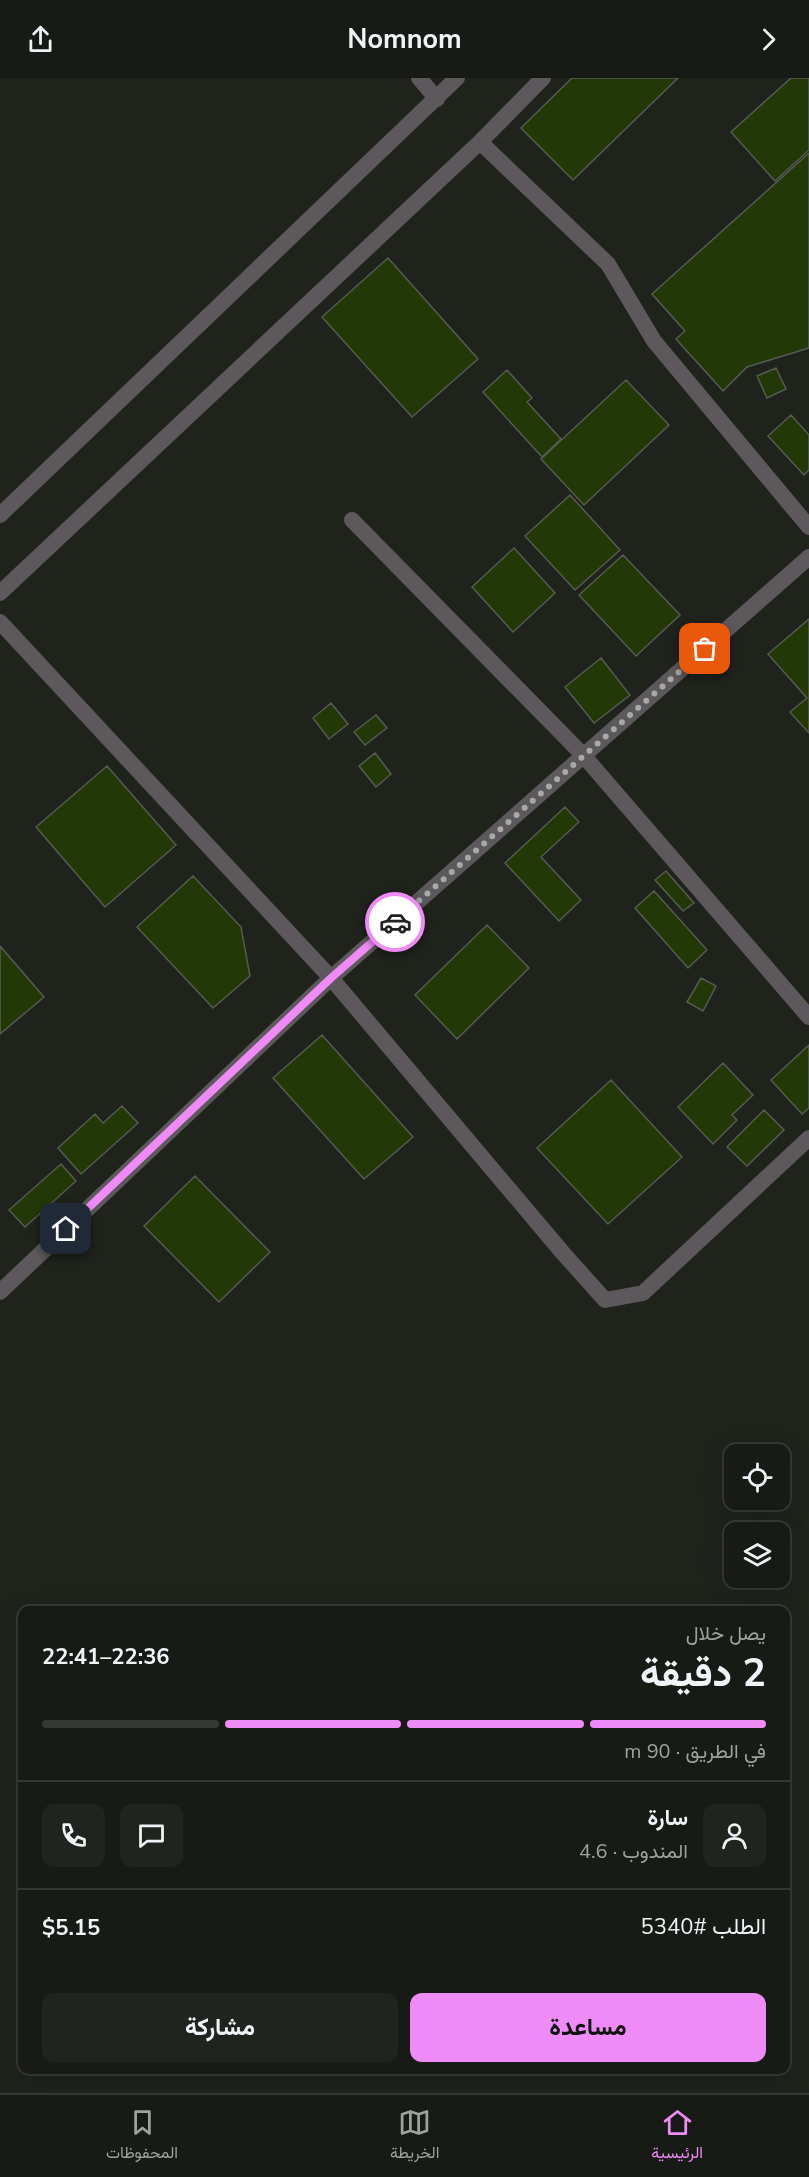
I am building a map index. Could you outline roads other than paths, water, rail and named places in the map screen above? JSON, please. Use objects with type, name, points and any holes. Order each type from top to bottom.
[{"type":"street","points":[[419,78],[437,99]]},
{"type":"street","points":[[0,514],[457,78]]},
{"type":"street","points":[[0,593],[480,142],[543,78]]},
{"type":"street","points":[[480,142],[608,264],[654,342],[809,526]]},
{"type":"street","points":[[352,520],[583,755],[809,1017]]},
{"type":"street","points":[[0,1292],[331,978],[809,557]]},
{"type":"street","points":[[0,622],[331,978],[554,1243],[605,1300],[643,1293],[809,1138]]}]
